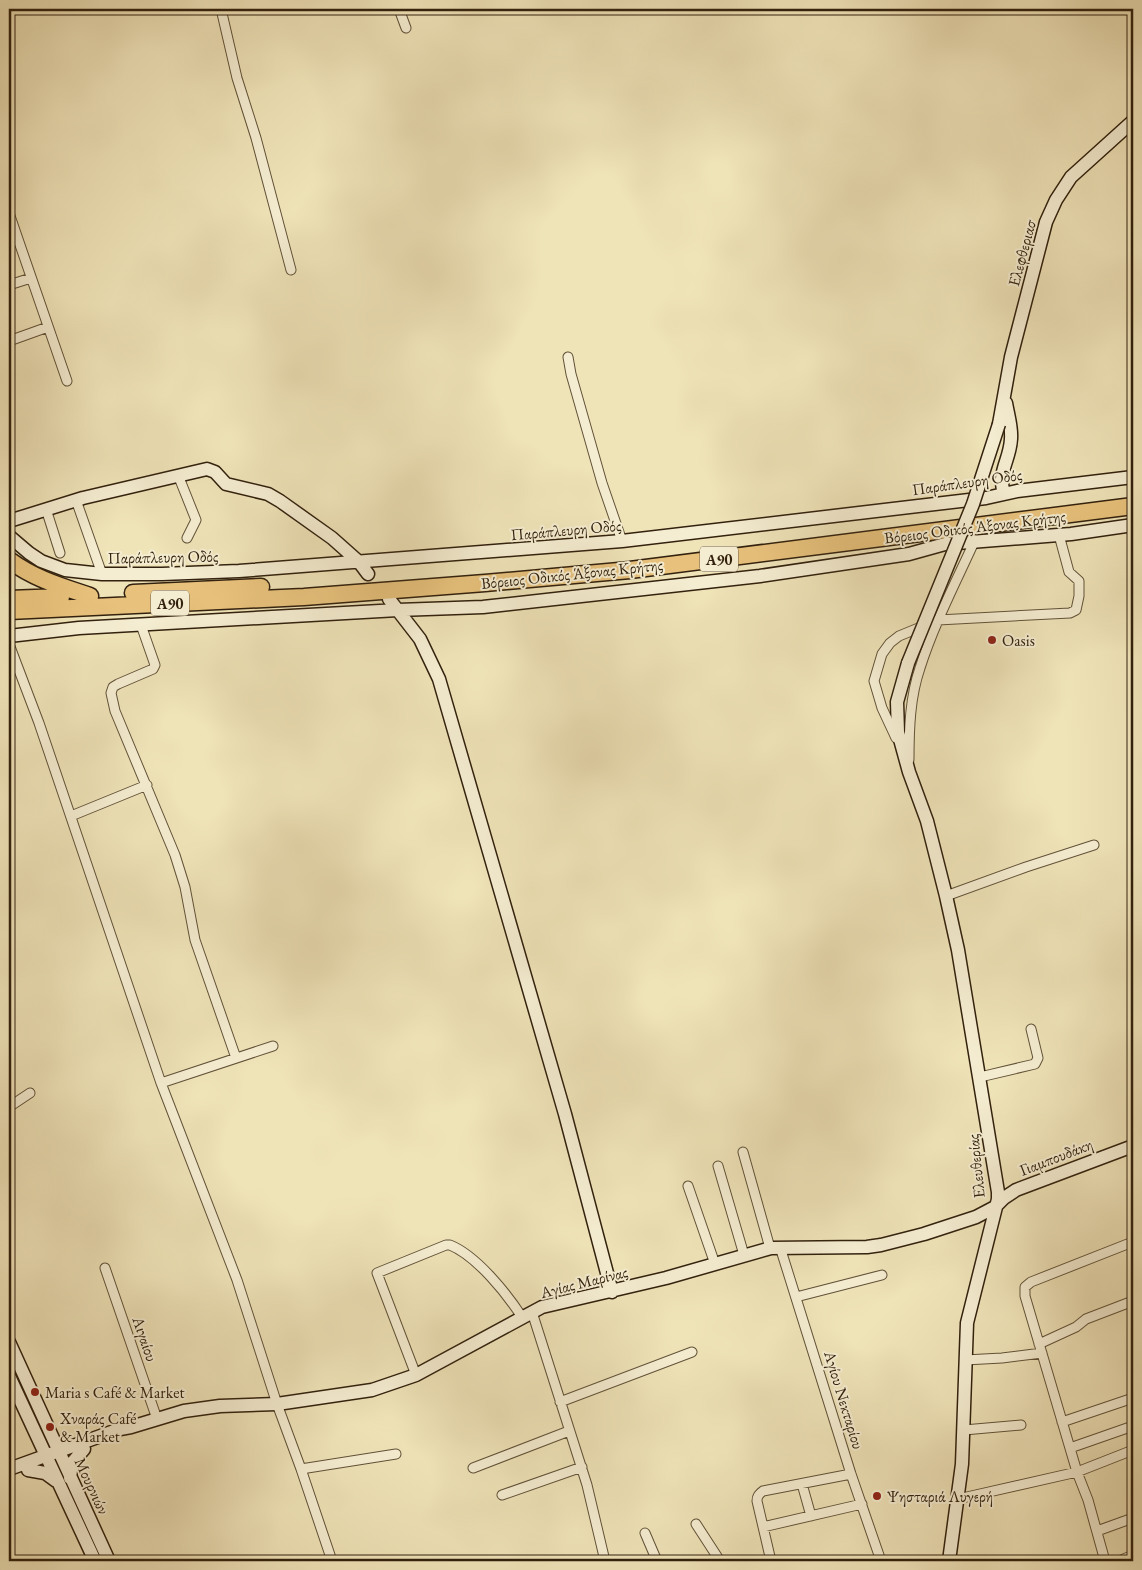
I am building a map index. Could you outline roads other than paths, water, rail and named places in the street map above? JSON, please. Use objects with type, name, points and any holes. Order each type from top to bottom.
[{"type":"highway","name":"Βόρειος Οδικός Άξονας Κρήτης","points":[[9,599],[314,585],[618,560],[1133,496]]},
{"type":"highway","name":"Βόρειος Οδικός Άξονας Κρήτης","points":[[9,611],[304,597],[639,569],[1133,506]]},
{"type":"highway","points":[[9,560],[26,572],[47,582],[90,596]]},
{"type":"street","points":[[222,9],[236,78],[256,138],[291,270]]},
{"type":"street","points":[[398,9],[406,28]]},
{"type":"street","name":"Ελεφθεριασ","points":[[908,663],[973,504],[998,424],[1011,357],[1046,222],[1056,200],[1071,177],[1133,120]]},
{"type":"street","points":[[9,214],[67,381]]},
{"type":"street","points":[[9,285],[31,278]]},
{"type":"street","points":[[9,341],[48,327]]},
{"type":"street","points":[[568,356],[571,374],[602,483],[622,541]]},
{"type":"street","points":[[1004,396],[1011,438],[1008,458],[1001,478],[1004,494]]},
{"type":"street","points":[[9,521],[76,500],[178,474],[207,469],[211,470],[226,484],[268,494],[280,501],[332,538],[359,562],[368,574]]},
{"type":"street","points":[[178,474],[196,520],[187,538]]},
{"type":"street","name":"Παράπλευρη Οδός","points":[[9,536],[29,554],[41,561],[65,570],[102,574],[239,571],[622,541],[986,498],[1133,477]]},
{"type":"street","points":[[76,500],[102,574]]},
{"type":"street","points":[[46,510],[60,553]]},
{"type":"street","points":[[9,636],[79,628],[483,607],[760,576],[909,554],[945,544],[975,540],[1059,535],[1133,525]]},
{"type":"street","points":[[901,746],[887,720],[874,681],[882,654],[890,643],[910,630],[938,620],[1070,613],[1076,610],[1079,581],[1069,572],[1059,535]]},
{"type":"street","points":[[909,773],[912,703],[919,669],[938,620],[975,540]]},
{"type":"street","points":[[389,599],[420,639],[439,679],[565,1114],[612,1292]]},
{"type":"street","points":[[141,625],[155,665],[153,669],[113,687],[111,693],[115,711],[181,871],[195,940],[236,1058]]},
{"type":"street","points":[[9,644],[40,723],[161,1082],[237,1280],[277,1404],[302,1469],[332,1561]]},
{"type":"street","name":"Ελευθερίας","points":[[908,663],[897,702],[896,716],[901,746],[927,822],[958,950],[998,1192],[969,1309],[966,1333],[962,1464],[949,1561]]},
{"type":"street","points":[[71,816],[147,785]]},
{"type":"street","points":[[946,896],[1094,845]]},
{"type":"street","points":[[980,1077],[1035,1064],[1038,1058],[1031,1030]]},
{"type":"street","points":[[161,1082],[273,1046]]},
{"type":"street","points":[[9,1107],[30,1093]]},
{"type":"street","name":"Γιαμπουδάκη","points":[[995,1208],[1004,1198],[1016,1190],[1133,1146]]},
{"type":"street","name":"Αγίου Νεκταρίου","points":[[744,1152],[775,1248],[796,1297],[851,1474],[881,1561]]},
{"type":"street","points":[[718,1166],[744,1255]]},
{"type":"street","points":[[688,1186],[715,1264]]},
{"type":"street","name":"Αγίας Μαρίνας","points":[[9,1476],[120,1428],[131,1427],[184,1411],[220,1406],[277,1404],[357,1394],[372,1390],[416,1375],[527,1314],[554,1304],[612,1292],[775,1248],[852,1248],[881,1245],[959,1223],[995,1208]]},
{"type":"street","points":[[1105,1561],[1024,1290],[1031,1282],[1130,1242]]},
{"type":"street","points":[[416,1375],[377,1273],[450,1245],[479,1265],[527,1314],[582,1467],[605,1561]]},
{"type":"street","name":"Αιγαίου","points":[[105,1268],[156,1419]]},
{"type":"street","points":[[796,1297],[882,1275]]},
{"type":"street","points":[[965,1360],[1002,1358],[1040,1348],[1086,1319],[1133,1301]]},
{"type":"street","name":"Μουρνιών","points":[[9,1342],[59,1454],[64,1481],[95,1561]]},
{"type":"street","points":[[560,1402],[692,1352]]},
{"type":"street","name":"Μουρνιών","points":[[9,1376],[47,1460],[64,1481],[109,1561]]},
{"type":"street","points":[[1062,1422],[1133,1398]]},
{"type":"street","points":[[964,1430],[1021,1426]]},
{"type":"street","points":[[1070,1448],[1133,1426]]},
{"type":"street","points":[[37,1437],[36,1452],[27,1467],[45,1472],[64,1481],[82,1446],[65,1442],[48,1429]]},
{"type":"street","points":[[473,1468],[570,1431]]},
{"type":"street","points":[[958,1498],[1077,1472],[1133,1450]]},
{"type":"street","points":[[302,1469],[396,1454]]},
{"type":"street","name":"Αγίας Μαρίνας","points":[[9,1469],[27,1467]]},
{"type":"street","points":[[502,1495],[582,1467]]},
{"type":"street","points":[[771,1561],[757,1501],[760,1493],[851,1474]]},
{"type":"street","points":[[802,1484],[812,1516]]},
{"type":"street","points":[[763,1527],[862,1504]]},
{"type":"street","points":[[1097,1531],[1133,1518]]},
{"type":"street","points":[[696,1524],[720,1561]]},
{"type":"street","points":[[645,1533],[657,1561]]},
{"type":"street","points":[[1119,1561],[1133,1555]]},
{"type":"place","name":"Oasis","points":[[992,640]]},
{"type":"place","name":"Maria s Café & Market","points":[[35,1392]]},
{"type":"place","name":"Χναράς Café & Market","points":[[50,1427]]},
{"type":"place","name":"Ψησταριά Λυγερή","points":[[877,1496]]}]
